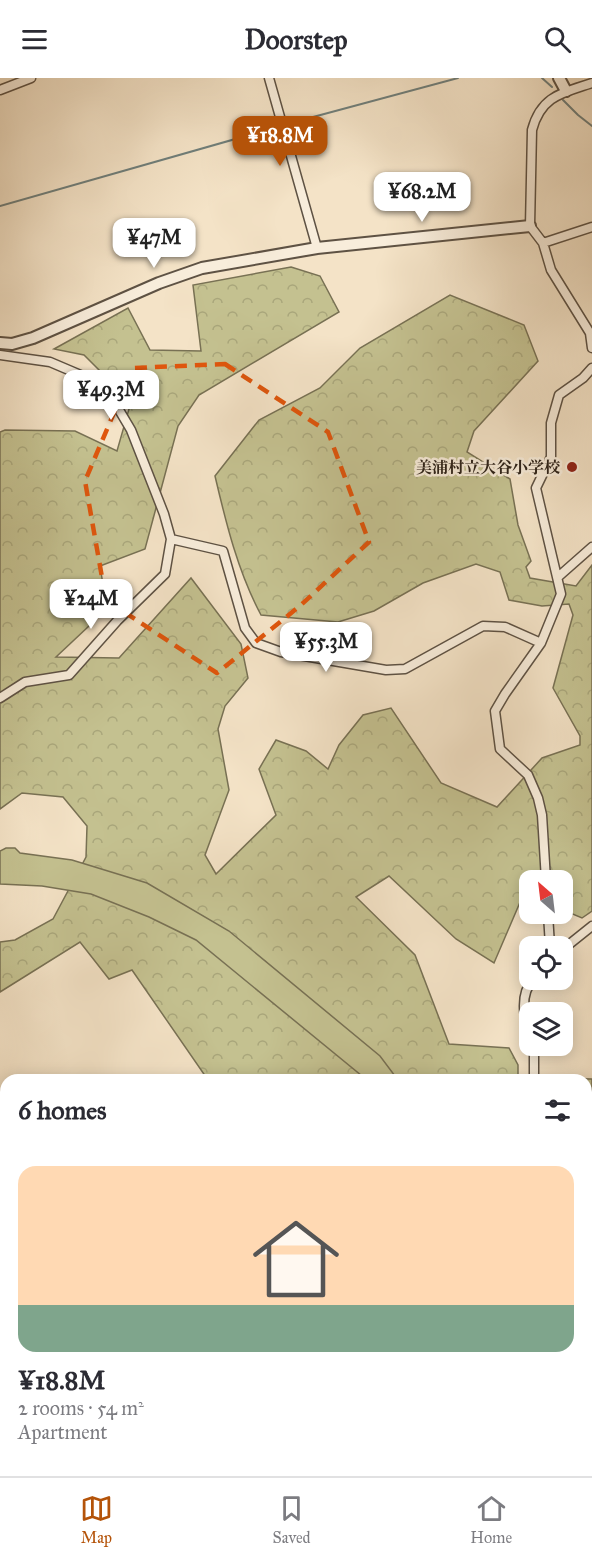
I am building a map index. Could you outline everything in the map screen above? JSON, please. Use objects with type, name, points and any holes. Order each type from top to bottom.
[{"type":"street","points":[[0,90],[31,78]]},
{"type":"street","points":[[269,78],[317,248]]},
{"type":"street","points":[[559,78],[566,91]]},
{"type":"street","points":[[592,83],[552,98],[536,115],[532,130],[530,226],[543,243],[551,270],[590,333],[592,348]]},
{"type":"street","points":[[0,343],[12,344],[33,338],[159,283],[202,268],[317,248],[530,226]]},
{"type":"street","points":[[543,243],[592,227]]},
{"type":"street","points":[[0,355],[50,362],[97,382],[115,403],[131,430],[164,514],[171,539],[165,574],[117,621],[69,675],[25,682],[0,698]]},
{"type":"street","points":[[545,870],[542,815],[538,798],[528,775],[500,749],[495,711],[541,643],[561,594],[536,488],[551,457],[551,423],[559,395],[592,369]]},
{"type":"street","points":[[171,539],[223,551],[245,628],[256,643],[281,652],[386,670],[405,669],[483,626],[505,627],[541,643]]},
{"type":"street","points":[[558,578],[592,547]]},
{"type":"street","points":[[573,941],[592,926]]},
{"type":"street","points":[[534,1056],[534,1074]]},
{"type":"highlighted area","points":[[225,364],[328,432],[369,542],[301,605],[217,673],[106,600],[85,481],[133,368]]},
{"type":"green space","points":[[291,267],[320,276],[339,312],[199,395],[178,426],[145,549],[100,566],[105,597],[90,625],[56,657],[119,658],[191,578],[241,644],[248,678],[225,706],[218,729],[229,790],[205,855],[216,874],[276,815],[259,769],[276,740],[306,751],[328,769],[339,745],[363,715],[391,708],[441,783],[497,807],[542,758],[580,745],[580,736],[553,688],[573,615],[569,604],[542,606],[509,600],[500,572],[476,564],[423,583],[374,611],[338,622],[261,615],[239,565],[215,476],[259,420],[320,388],[360,348],[450,295],[524,325],[538,361],[474,431],[467,452],[510,479],[518,525],[531,561],[526,567],[530,578],[576,586],[592,565],[592,911],[582,918],[573,914],[573,870],[519,870],[519,905],[494,963],[456,939],[389,876],[356,897],[415,955],[449,1044],[509,1048],[518,1065],[518,1074],[204,1074],[132,970],[109,979],[80,942],[0,992],[0,942],[15,940],[53,919],[86,857],[87,826],[63,797],[22,793],[0,809],[0,432],[5,430],[75,431],[117,451],[131,402],[84,355],[54,349],[128,308],[150,350],[201,351],[193,285]]},
{"type":"green space","points":[[15,848],[20,853],[72,860],[147,883],[229,931],[380,1056],[394,1074],[360,1074],[196,940],[149,917],[91,894],[42,886],[0,884],[0,851]]},
{"type":"waterway","points":[[287,124],[458,78]]},
{"type":"waterway","points":[[542,78],[552,87]]},
{"type":"waterway","points":[[563,100],[592,126]]},
{"type":"waterway","points":[[0,206],[274,128]]},
{"type":"place","name":"美浦村立大谷小学校","points":[[572,467]]}]
